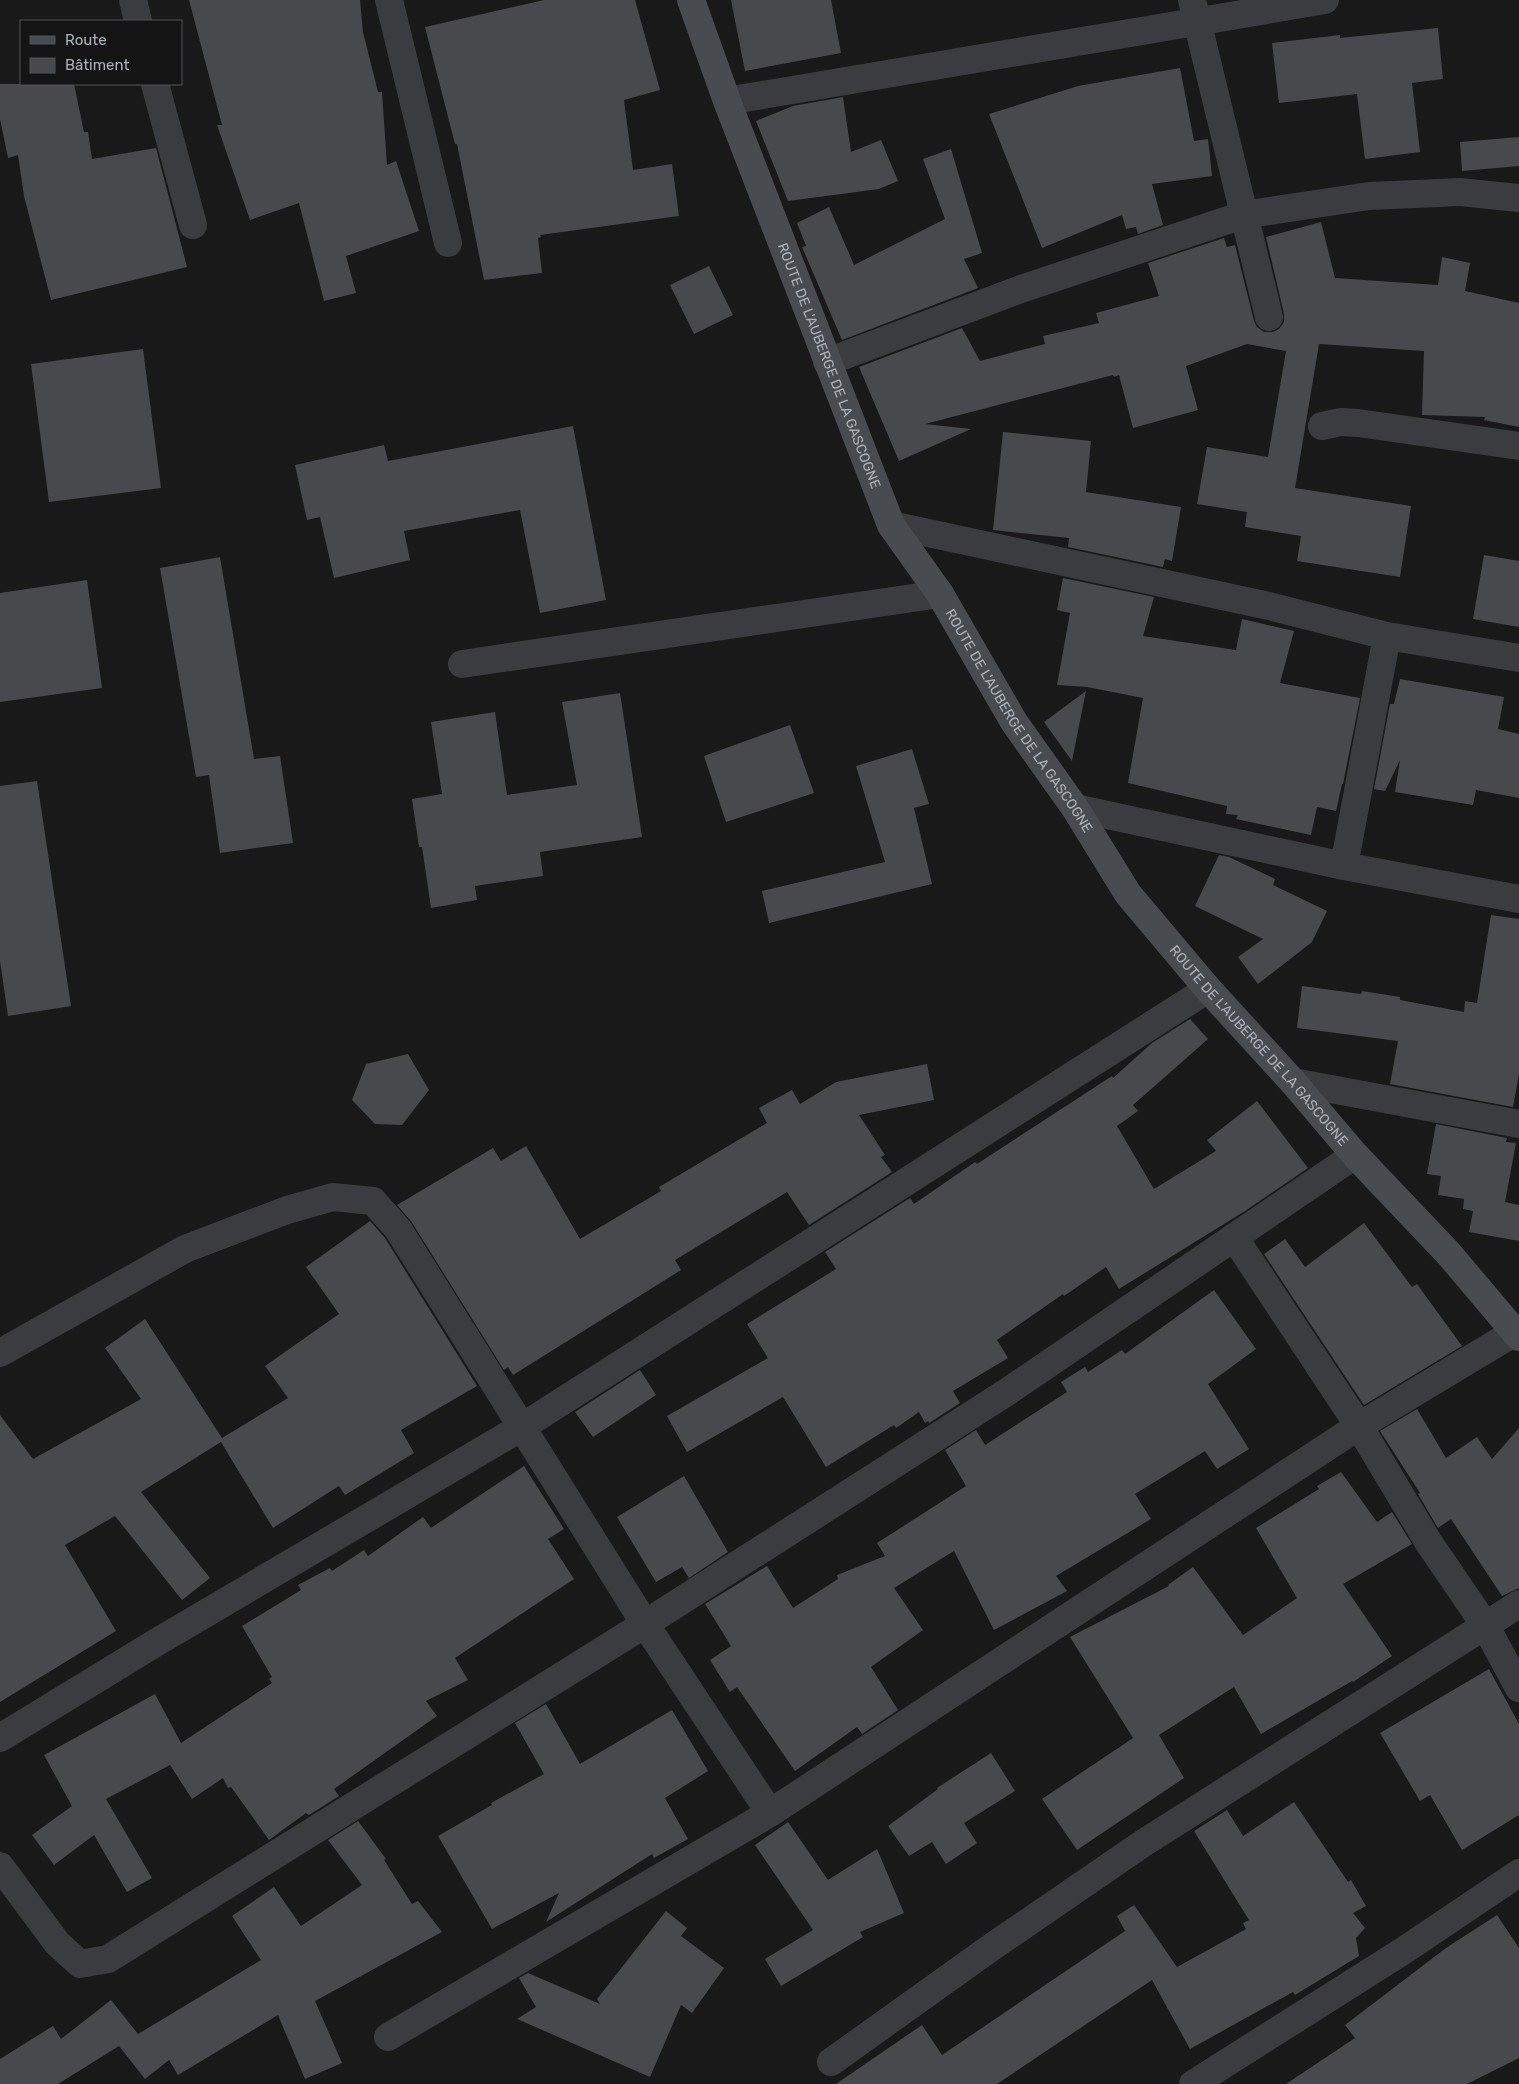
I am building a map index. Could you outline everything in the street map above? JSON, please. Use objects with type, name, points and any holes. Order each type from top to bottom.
[{"type":"street","points":[[133,0],[138,20]]},
{"type":"street","points":[[389,0],[448,243]]},
{"type":"street","name":"ROUTE DE L'AUBERGE DE LA GASCOGNE","points":[[691,0],[727,101],[891,525],[940,594],[1014,722],[1075,808],[1128,894],[1208,989],[1293,1082],[1354,1155],[1449,1254],[1517,1335]]},
{"type":"street","points":[[727,101],[1195,10],[1325,0]]},
{"type":"street","points":[[1195,10],[1243,215],[1269,316]]},
{"type":"street","points":[[155,85],[193,225]]},
{"type":"street","points":[[827,362],[1020,289],[1243,215],[1369,196],[1460,192],[1519,198]]},
{"type":"street","points":[[1322,426],[1341,422],[1358,423],[1519,446]]},
{"type":"street","points":[[891,525],[1270,606],[1387,636],[1519,658]]},
{"type":"street","points":[[462,664],[940,594]]},
{"type":"street","points":[[1344,866],[1387,636]]},
{"type":"street","points":[[1075,808],[1344,866],[1519,899]]},
{"type":"street","points":[[0,1738],[157,1642],[522,1427],[1208,989]]},
{"type":"street","points":[[1293,1082],[1519,1124]]},
{"type":"street","points":[[0,1866],[57,1943],[80,1964],[108,1959],[645,1624],[1006,1392],[1354,1155]]},
{"type":"street","points":[[0,1354],[185,1248],[287,1210],[333,1197],[373,1201],[398,1229],[645,1624],[770,1813]]},
{"type":"street","points":[[1234,1237],[1359,1426],[1429,1543],[1485,1625],[1519,1688]]},
{"type":"street","points":[[388,2037],[770,1813],[1359,1426],[1517,1335]]},
{"type":"street","points":[[831,2062],[989,1949],[1142,1844],[1519,1604]]},
{"type":"street","points":[[1193,2084],[1404,1951],[1519,1874]]},
{"type":"building","points":[[189,0],[360,0],[363,32],[378,92],[382,92],[387,165],[396,161],[419,231],[346,256],[356,293],[324,301],[299,203],[250,220],[217,125],[222,125]]},
{"type":"building","points":[[544,0],[635,0],[660,90],[624,100],[633,170],[672,164],[679,216],[540,235],[541,237],[538,238],[542,273],[484,280],[457,144],[455,144],[425,27]]},
{"type":"building","points":[[731,0],[831,0],[841,53],[745,71]]},
{"type":"building","points":[[1438,28],[1443,79],[1412,83],[1420,152],[1365,159],[1357,94],[1279,103],[1272,43],[1340,35],[1340,38]]},
{"type":"building","points":[[1180,68],[1194,141],[1208,139],[1212,176],[1152,184],[1163,225],[1138,234],[1136,227],[1126,229],[1122,215],[1042,248],[989,114],[1078,86]]},
{"type":"building","points":[[0,84],[74,85],[84,132],[88,132],[92,159],[156,148],[187,267],[51,300],[24,196],[18,155],[8,158],[0,119]]},
{"type":"building","points":[[843,97],[851,152],[881,140],[898,181],[879,189],[788,201],[756,121],[793,106]]},
{"type":"building","points":[[1519,137],[1519,166],[1462,171],[1460,142]]},
{"type":"building","points":[[951,149],[982,253],[964,259],[978,288],[842,340],[802,247],[806,246],[797,223],[829,207],[854,265],[945,219],[923,159]]},
{"type":"building","points":[[1321,222],[1335,278],[1438,285],[1442,257],[1470,263],[1465,291],[1519,303],[1519,427],[1484,420],[1485,417],[1422,415],[1424,351],[1319,344],[1295,488],[1411,506],[1400,577],[1297,561],[1301,536],[1245,527],[1247,512],[1197,504],[1207,447],[1268,457],[1286,351],[1247,344],[1186,366],[1198,410],[1133,428],[1119,375],[1114,377],[1113,375],[925,424],[971,429],[899,461],[859,367],[962,328],[980,361],[1045,344],[1043,336],[1099,323],[1096,313],[1159,296],[1148,263],[1224,238],[1227,247],[1235,245],[1257,327],[1264,332],[1273,332],[1279,329],[1284,322],[1284,314],[1266,237]]},
{"type":"building","points":[[709,266],[733,315],[694,334],[670,285]]},
{"type":"building","points":[[143,349],[161,488],[49,502],[31,364]]},
{"type":"building","points":[[573,426],[606,600],[540,613],[520,510],[404,531],[410,560],[334,578],[320,517],[307,520],[295,465],[384,445],[388,461]]},
{"type":"building","points":[[1003,432],[1091,441],[1086,492],[1181,507],[1172,561],[1165,559],[1163,567],[1068,547],[1069,538],[993,530]]},
{"type":"building","points":[[1484,555],[1519,561],[1519,627],[1473,619]]},
{"type":"building","points":[[220,557],[254,759],[280,756],[293,843],[220,853],[209,775],[196,777],[160,568]]},
{"type":"building","points":[[1063,578],[1154,597],[1143,636],[1236,650],[1242,619],[1294,631],[1280,683],[1360,698],[1336,811],[1317,807],[1311,835],[1236,819],[1238,815],[1226,814],[1227,806],[1128,783],[1143,698],[1087,687],[1057,685],[1070,613],[1057,610]]},
{"type":"building","points":[[87,580],[102,688],[0,702],[0,593]]},
{"type":"building","points":[[1400,679],[1504,697],[1498,729],[1519,734],[1519,798],[1476,790],[1473,805],[1395,792],[1400,760],[1385,791],[1374,789],[1390,704],[1394,704]]},
{"type":"building","points":[[1086,691],[1072,761],[1044,722]]},
{"type":"building","points":[[620,693],[642,837],[540,852],[543,876],[475,886],[477,900],[431,908],[422,847],[419,847],[412,799],[442,794],[431,722],[495,712],[507,795],[577,785],[562,702]]},
{"type":"building","points":[[790,725],[814,793],[726,822],[704,756]]},
{"type":"building","points":[[912,749],[929,804],[914,808],[932,884],[769,923],[762,891],[885,862],[856,766]]},
{"type":"building","points":[[37,781],[71,1006],[8,1016],[0,961],[0,786]]},
{"type":"building","points":[[1219,855],[1229,857],[1275,879],[1273,885],[1327,911],[1312,942],[1258,984],[1238,957],[1263,939],[1195,906]]},
{"type":"building","points":[[1491,915],[1519,919],[1519,1074],[1513,1107],[1390,1084],[1398,1041],[1297,1028],[1302,986],[1361,994],[1362,991],[1400,997],[1400,1000],[1464,1012],[1465,1001],[1477,1003]]},
{"type":"building","points":[[1190,1019],[1208,1039],[1133,1105],[1138,1111],[1117,1126],[1154,1189],[1216,1151],[1207,1140],[1257,1101],[1308,1168],[1245,1211],[1119,1289],[1106,1267],[1064,1296],[1063,1294],[997,1340],[1008,1358],[953,1391],[960,1403],[929,1423],[928,1421],[925,1423],[919,1412],[896,1428],[894,1425],[826,1467],[783,1397],[687,1452],[667,1416],[768,1358],[747,1324],[836,1269],[825,1252],[910,1198],[914,1204],[975,1162],[977,1164],[1112,1076],[1113,1078],[1152,1043]]},
{"type":"building","points":[[408,1054],[429,1090],[402,1125],[375,1124],[352,1100],[366,1064]]},
{"type":"building","points":[[927,1064],[934,1100],[859,1115],[885,1155],[881,1157],[892,1172],[809,1225],[787,1192],[675,1260],[681,1270],[513,1375],[508,1367],[504,1370],[411,1221],[397,1205],[493,1148],[501,1161],[526,1146],[580,1239],[661,1191],[659,1187],[767,1123],[759,1108],[792,1090],[800,1104],[836,1082]]},
{"type":"building","points":[[1436,1124],[1507,1138],[1506,1142],[1516,1143],[1505,1202],[1519,1205],[1519,1241],[1469,1232],[1473,1211],[1463,1209],[1464,1199],[1438,1195],[1441,1176],[1427,1174]]},
{"type":"building","points":[[370,1221],[385,1238],[477,1386],[401,1430],[414,1453],[345,1495],[339,1486],[273,1528],[221,1442],[141,1492],[210,1578],[182,1600],[115,1516],[65,1545],[116,1631],[0,1702],[0,1415],[33,1459],[141,1399],[105,1348],[145,1319],[222,1438],[288,1398],[265,1366],[339,1314],[306,1267]]},
{"type":"building","points":[[1364,1223],[1412,1287],[1417,1284],[1462,1346],[1364,1405],[1264,1254],[1285,1239],[1305,1267]]},
{"type":"building","points":[[1214,1290],[1256,1349],[1208,1384],[1249,1449],[1217,1469],[1205,1451],[1135,1494],[1151,1519],[1056,1576],[1067,1591],[994,1630],[954,1551],[894,1588],[923,1630],[871,1667],[898,1710],[862,1734],[857,1727],[795,1771],[737,1687],[730,1692],[710,1660],[731,1646],[705,1604],[767,1566],[793,1608],[838,1579],[837,1575],[885,1556],[877,1543],[966,1486],[945,1450],[976,1430],[985,1445],[1067,1392],[1061,1382],[1085,1367],[1088,1372],[1122,1350],[1125,1354]]},
{"type":"building","points":[[640,1370],[656,1395],[593,1437],[575,1412]]},
{"type":"building","points":[[1417,1409],[1446,1458],[1477,1437],[1492,1459],[1519,1428],[1519,1588],[1502,1596],[1451,1519],[1438,1528],[1418,1494],[1420,1493],[1380,1431]]},
{"type":"building","points":[[524,1466],[564,1529],[548,1539],[574,1579],[455,1658],[468,1680],[426,1701],[437,1716],[334,1789],[339,1796],[309,1815],[306,1813],[269,1840],[231,1787],[228,1788],[223,1778],[192,1799],[170,1765],[106,1799],[152,1878],[127,1892],[94,1835],[54,1865],[32,1835],[72,1806],[44,1755],[155,1694],[181,1743],[272,1683],[269,1679],[272,1677],[242,1626],[301,1590],[298,1585],[330,1568],[332,1571],[364,1550],[368,1556],[423,1517],[431,1528]]},
{"type":"building","points":[[1341,1472],[1377,1522],[1392,1512],[1412,1544],[1343,1584],[1392,1656],[1353,1682],[1261,1734],[1234,1687],[1159,1735],[1184,1778],[1077,1850],[1042,1799],[1133,1738],[1070,1637],[1169,1586],[1193,1567],[1243,1635],[1297,1598],[1256,1528],[1319,1489],[1317,1486]]},
{"type":"building","points":[[684,1476],[728,1552],[689,1578],[682,1567],[656,1582],[617,1517]]},
{"type":"building","points":[[1489,1669],[1519,1724],[1519,1815],[1462,1850],[1430,1795],[1420,1801],[1380,1733]]},
{"type":"building","points":[[546,1704],[580,1764],[672,1710],[708,1771],[665,1798],[688,1839],[654,1858],[652,1854],[546,1922],[559,1893],[492,1929],[438,1836],[492,1805],[491,1803],[544,1774],[515,1723]]},
{"type":"building","points":[[991,1753],[1015,1791],[964,1823],[977,1843],[946,1864],[932,1842],[909,1856],[888,1826],[937,1788]]},
{"type":"building","points":[[1294,1802],[1348,1882],[1351,1880],[1366,1906],[1353,1913],[1365,1928],[1356,1938],[1359,1956],[1295,1995],[1293,1992],[1190,2049],[1152,1980],[997,2084],[836,2084],[922,2025],[942,2055],[1125,1931],[1117,1916],[1134,1905],[1177,1967],[1246,1929],[1243,1923],[1249,1920],[1194,1831],[1227,1810],[1243,1836]]},
{"type":"building","points":[[358,1821],[386,1859],[384,1860],[412,1904],[418,1901],[442,1932],[315,2001],[342,2063],[305,2079],[278,2015],[178,2075],[169,2060],[145,2079],[119,2046],[58,2084],[0,2084],[0,2059],[53,2026],[61,2039],[111,2000],[138,2034],[261,1960],[232,1916],[274,1887],[301,1926],[362,1885],[328,1840]]},
{"type":"building","points":[[788,1822],[828,1880],[877,1849],[904,1913],[860,1932],[863,1937],[781,1986],[765,1959],[813,1930],[755,1845]]},
{"type":"building","points":[[666,1911],[687,1928],[681,1936],[724,1968],[692,2013],[681,2005],[650,2077],[517,2019],[536,2007],[519,1978],[528,1973],[600,2004],[597,1999]]},
{"type":"building","points":[[1497,1915],[1519,1948],[1519,2058],[1467,2084],[1286,2084],[1355,2038],[1345,2025],[1446,1948]]}]
